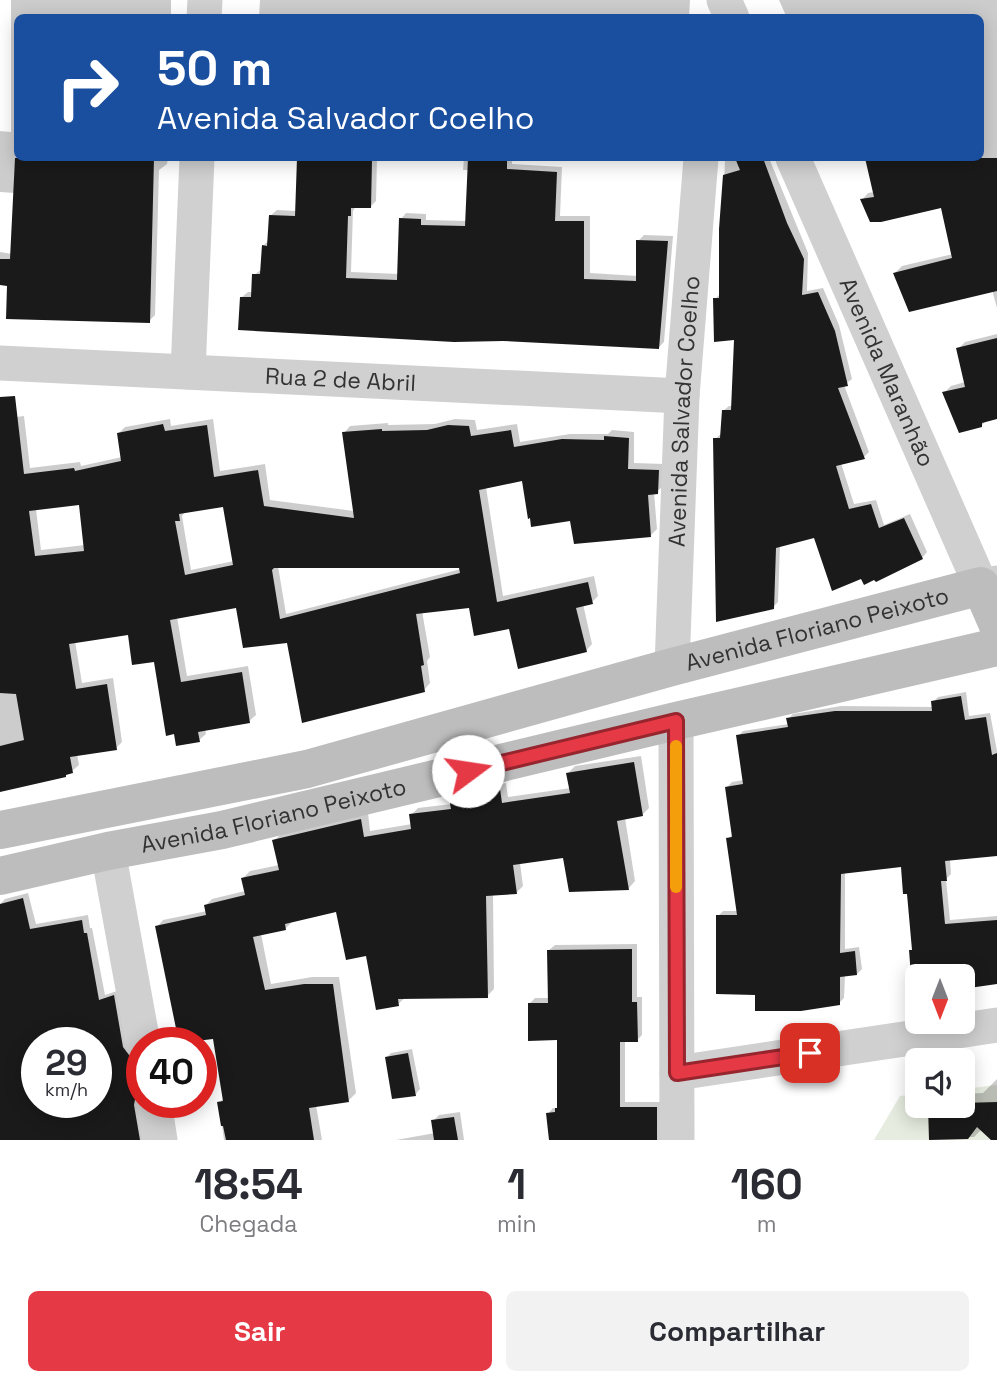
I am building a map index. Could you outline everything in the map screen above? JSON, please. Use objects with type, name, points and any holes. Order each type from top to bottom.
[{"type":"street","points":[[188,372],[197,161]]},
{"type":"street","name":"Avenida Salvador Coelho","points":[[672,667],[682,396],[701,161]]},
{"type":"street","name":"Avenida Maranhão","points":[[794,161],[989,584]]},
{"type":"street","name":"Rua 2 de Abril","points":[[0,363],[682,396]]},
{"type":"street","name":"Avenida Floriano Peixoto","points":[[0,830],[307,769],[672,667],[989,584],[997,623]]},
{"type":"street","name":"Avenida Floriano Peixoto","points":[[0,876],[108,851],[222,830],[997,647]]},
{"type":"street","points":[[676,721],[677,1140]]},
{"type":"street","points":[[307,769],[298,781],[297,788],[300,797],[313,809]]},
{"type":"street","points":[[209,787],[226,797],[231,806],[222,830]]},
{"type":"street","points":[[108,851],[140,1027]]},
{"type":"street","points":[[677,1073],[997,1025]]},
{"type":"street","points":[[157,1118],[160,1140]]},
{"type":"shaded area","points":[[997,1085],[997,1140],[874,1140],[900,1096],[905,1095],[905,1118],[975,1118],[975,1088]]},
{"type":"building","points":[[984,158],[997,158],[997,291],[909,312],[893,273],[952,258],[941,208],[881,222],[870,222],[860,199],[874,197],[866,161],[984,161]]},
{"type":"building","points":[[15,161],[154,161],[150,323],[6,319],[7,286],[0,285],[0,259],[10,259]]},
{"type":"building","points":[[297,161],[372,161],[371,208],[351,208],[351,216],[348,216],[346,278],[397,280],[399,218],[421,219],[421,225],[465,226],[468,161],[507,161],[507,169],[557,172],[555,221],[584,221],[584,279],[636,281],[636,240],[668,241],[659,349],[503,341],[454,342],[238,330],[240,297],[251,297],[252,274],[260,274],[262,245],[267,246],[269,215],[295,216]]},
{"type":"building","points":[[736,161],[764,161],[787,223],[804,259],[802,295],[818,292],[835,331],[848,386],[838,388],[865,459],[836,466],[849,509],[871,504],[879,528],[904,518],[923,559],[876,582],[874,580],[864,585],[861,579],[832,591],[814,538],[776,548],[774,609],[716,622],[713,438],[720,438],[722,410],[731,410],[734,340],[714,342],[713,298],[719,298],[719,229],[723,175],[740,170]]},
{"type":"building","points":[[997,338],[997,419],[982,423],[982,427],[959,433],[942,392],[965,387],[956,348]]},
{"type":"building","points":[[15,396],[24,474],[74,468],[75,471],[121,461],[117,433],[163,424],[165,431],[207,425],[214,477],[258,470],[264,506],[354,518],[342,432],[469,426],[471,436],[511,430],[514,447],[562,439],[604,440],[604,436],[629,438],[628,469],[659,470],[658,494],[648,495],[651,537],[574,544],[570,521],[531,527],[522,481],[479,490],[497,602],[588,582],[593,604],[576,608],[587,652],[518,669],[509,629],[474,636],[469,608],[416,614],[424,665],[421,666],[425,692],[302,723],[287,643],[243,648],[236,608],[170,620],[181,682],[242,672],[250,723],[198,732],[200,742],[176,746],[174,734],[166,736],[154,662],[132,665],[128,635],[69,644],[76,689],[107,684],[117,750],[70,757],[73,773],[66,777],[0,792],[0,746],[24,740],[16,694],[0,693],[0,397]],"holes":[[[79,505],[84,551],[35,556],[29,511]],[[223,507],[233,565],[185,575],[175,521],[180,521],[179,514]],[[459,568],[460,573],[280,619],[272,570]]]},
{"type":"building","points":[[961,696],[965,720],[986,717],[992,755],[997,753],[997,856],[945,861],[947,881],[941,881],[945,924],[997,920],[997,984],[975,987],[975,964],[910,964],[909,950],[912,950],[907,894],[903,894],[901,867],[841,874],[840,953],[855,951],[857,975],[840,977],[840,1005],[801,1011],[755,1011],[755,995],[716,994],[716,915],[737,915],[726,838],[732,837],[725,787],[743,784],[736,735],[788,727],[786,718],[835,711],[932,711],[931,701]]},
{"type":"building","points":[[634,762],[643,816],[617,821],[629,890],[569,892],[563,858],[513,865],[517,894],[486,896],[488,998],[398,999],[399,1006],[376,1010],[366,956],[346,960],[336,912],[285,924],[286,930],[253,937],[265,990],[304,984],[333,984],[349,1102],[309,1108],[314,1140],[226,1140],[217,1102],[223,1101],[217,1064],[217,1027],[176,1027],[155,926],[206,915],[204,905],[245,895],[241,878],[279,870],[272,840],[361,819],[364,837],[411,829],[409,814],[451,809],[449,798],[500,789],[502,803],[570,793],[566,773]]},
{"type":"building","points":[[23,898],[30,929],[82,920],[84,933],[87,933],[99,1000],[114,995],[126,1051],[126,1118],[136,1118],[140,1140],[0,1140],[0,904]]},
{"type":"building","points":[[632,949],[632,1002],[637,1002],[638,1042],[620,1042],[620,1107],[657,1107],[657,1140],[549,1140],[546,1113],[555,1112],[557,1108],[557,1040],[528,1041],[528,1003],[548,1003],[547,950]]},
{"type":"building","points":[[408,1053],[416,1096],[392,1099],[385,1057]]},
{"type":"building","points":[[997,1102],[997,1140],[991,1140],[977,1127],[968,1139],[929,1140],[928,1118],[975,1118],[975,1103]]},
{"type":"building","points":[[454,1117],[458,1140],[434,1140],[431,1120]]},
{"type":"slow traffic","points":[[676,746],[676,887]]},
{"type":"route","points":[[468,771],[676,721],[677,1073],[810,1053]]}]
